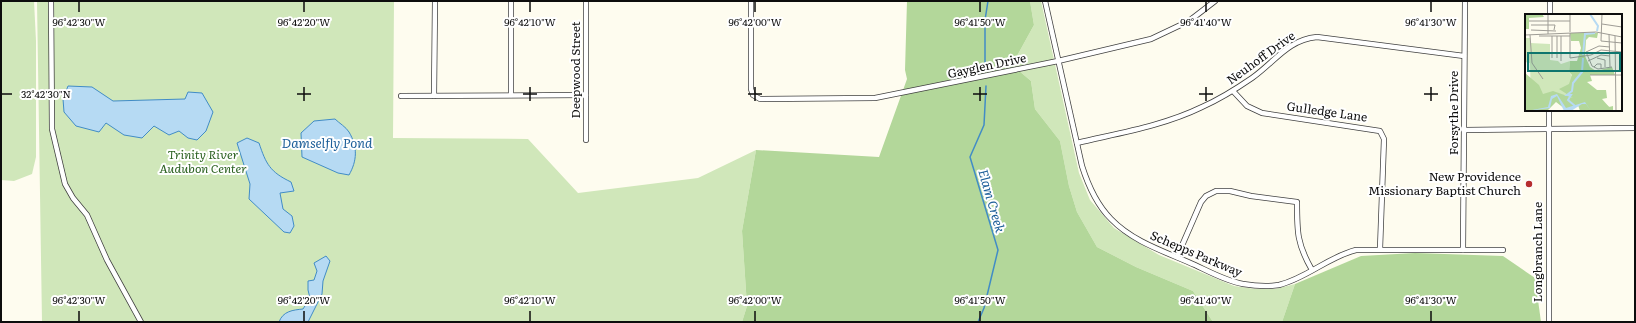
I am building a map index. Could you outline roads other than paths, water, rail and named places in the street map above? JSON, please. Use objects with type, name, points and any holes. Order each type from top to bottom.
[{"type":"street","points":[[51,1],[52,129],[65,184],[73,198],[87,215],[106,260],[141,322]]},
{"type":"street","points":[[434,96],[435,1]]},
{"type":"street","points":[[511,1],[511,96]]},
{"type":"street","name":"Deepwood Street","points":[[586,1],[586,140]]},
{"type":"street","name":"Gayglen Drive","points":[[751,1],[752,95],[760,99],[875,98],[1058,61],[1151,39],[1189,21],[1215,1]]},
{"type":"street","name":"Schepps Parkway","points":[[1045,1],[1076,143],[1087,184],[1110,219],[1127,233],[1139,240],[1228,280],[1257,286],[1279,285],[1292,281],[1345,253],[1356,250],[1503,250]]},
{"type":"street","name":"Forsythe Drive","points":[[1463,250],[1465,1]]},
{"type":"street","points":[[1550,1],[1550,14]]},
{"type":"street","name":"Neuhoff Drive","points":[[1076,143],[1173,120],[1202,108],[1234,91],[1254,77],[1293,44],[1304,38],[1317,37],[1464,56]]},
{"type":"street","name":"Gulledge Lane","points":[[1234,91],[1247,106],[1262,113],[1380,131],[1384,139],[1380,249]]},
{"type":"street","points":[[402,96],[586,95]]},
{"type":"street","name":"Longbranch Lane","points":[[1549,111],[1549,322]]},
{"type":"street","points":[[1465,130],[1635,128]]},
{"type":"street","points":[[1177,257],[1201,202],[1206,196],[1216,191],[1230,191],[1251,196],[1297,202],[1299,242],[1304,256],[1312,270]]},
{"type":"water","points":[[68,86],[92,87],[113,101],[185,99],[188,92],[202,93],[213,112],[206,131],[197,140],[188,138],[179,131],[169,135],[154,126],[142,138],[124,135],[106,123],[99,132],[76,126],[64,112],[63,99]]},
{"type":"water","name":"Damselfly Pond","points":[[335,119],[348,130],[354,143],[355,159],[349,175],[338,173],[302,157],[301,133],[314,121]]},
{"type":"water","points":[[247,138],[259,143],[264,157],[273,171],[291,182],[294,191],[280,193],[283,209],[292,216],[294,226],[290,233],[284,232],[249,199],[250,184],[237,143]]},
{"type":"water","points":[[326,256],[330,261],[323,281],[322,294],[308,322],[279,322],[286,313],[303,309],[310,298],[308,281],[314,280],[317,271],[314,263]]},
{"type":"waterway","name":"Elam Creek","points":[[985,66],[985,20],[988,1]]},
{"type":"waterway","name":"Elam Creek","points":[[978,322],[984,308],[998,250],[970,157],[984,125],[986,86]]},
{"type":"place","name":"New Providence Missionary Baptist Church","points":[[1529,184]]},
{"type":"park label","name":"Trinity River Audubon Center","points":[[203,162]]}]
